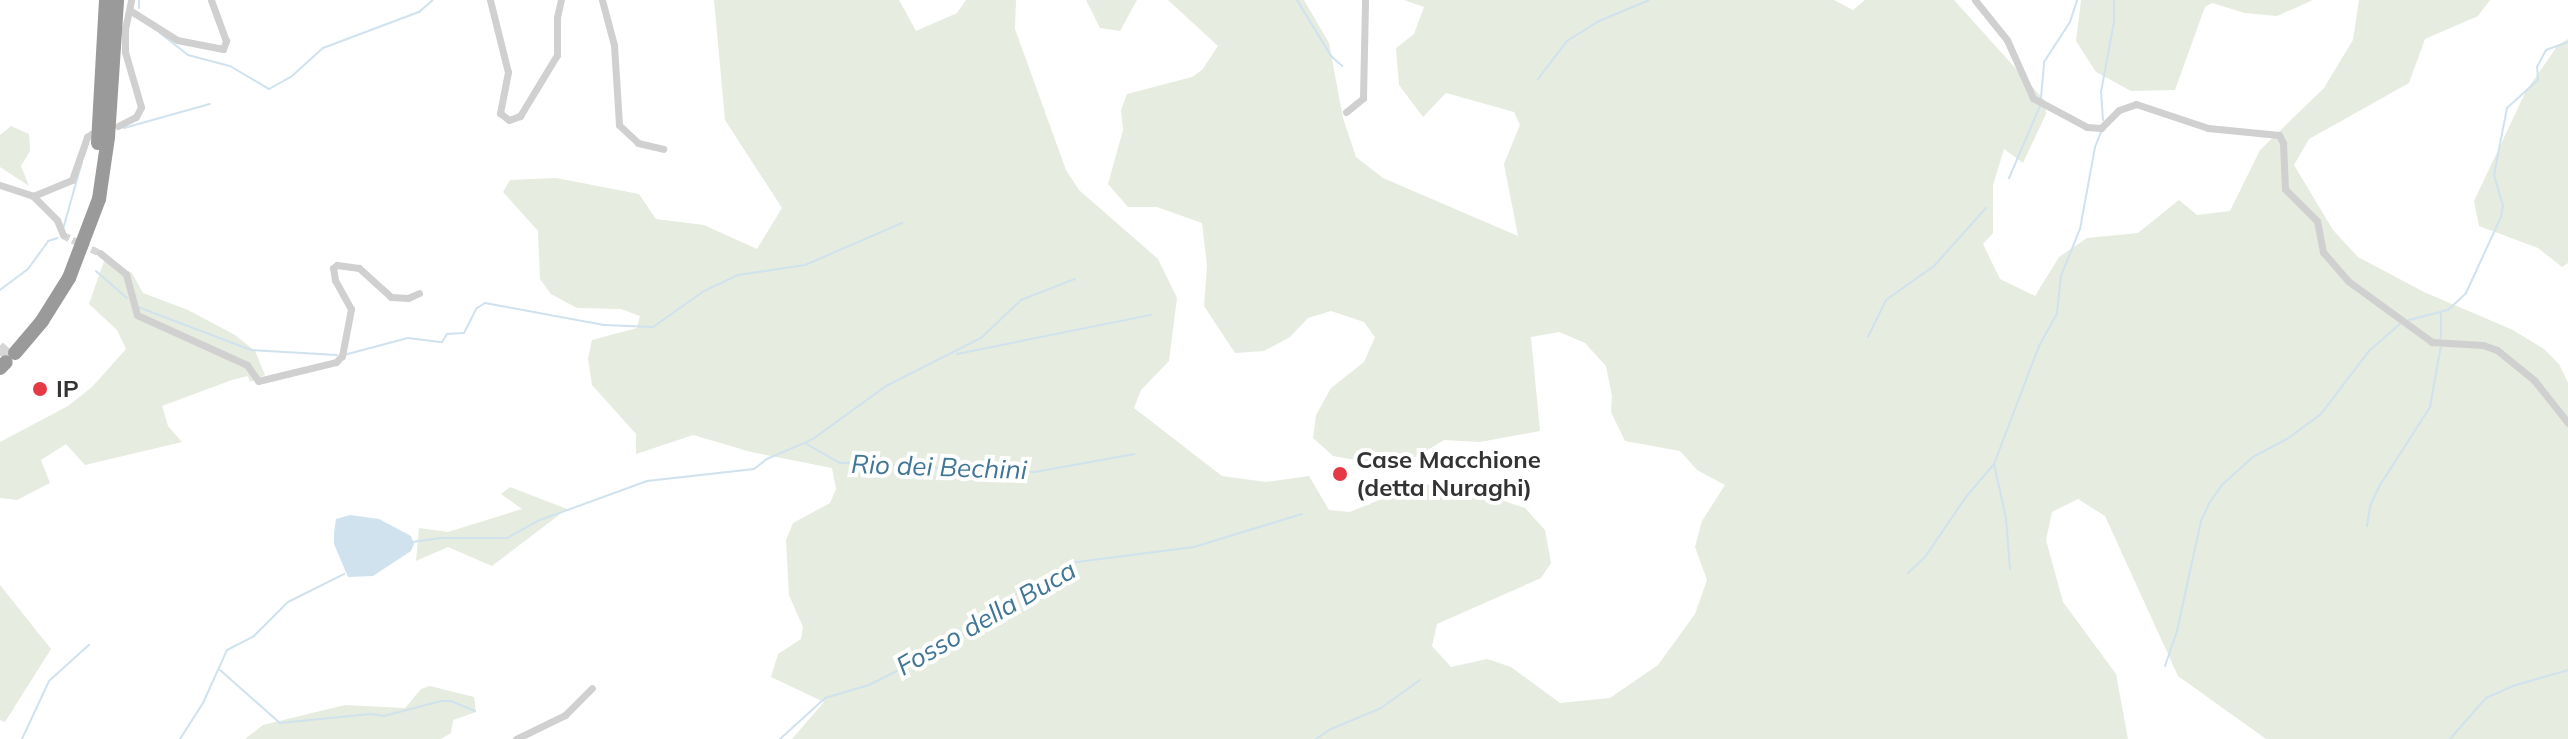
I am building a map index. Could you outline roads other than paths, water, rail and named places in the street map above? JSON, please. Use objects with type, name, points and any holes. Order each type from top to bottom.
[{"type":"highway","points":[[7,358],[57,281],[87,211],[98,141],[106,0]]},
{"type":"highway","points":[[7,358],[42,321],[69,278],[99,199],[107,150],[117,0]]},
{"type":"street","points":[[118,126],[136,117],[141,107],[125,52],[125,23],[131,11],[131,0]]},
{"type":"street","points":[[131,11],[177,40],[223,49],[226,41],[211,0]]},
{"type":"street","points":[[490,0],[508,72],[500,113],[509,120],[520,116],[557,55],[557,17],[561,0]]},
{"type":"street","points":[[602,0],[614,45],[619,125],[638,143],[663,149]]},
{"type":"street","points":[[1346,112],[1363,98],[1365,0]]},
{"type":"street","points":[[1975,0],[2007,40],[2033,98],[2087,127],[2101,128],[2119,110],[2136,104],[2208,128],[2279,135],[2283,143],[2285,189],[2317,221],[2323,252],[2348,281],[2432,342],[2483,345],[2497,350],[2534,380],[2568,423]]},
{"type":"street","points":[[33,196],[72,180],[91,134]]},
{"type":"street","points":[[0,185],[33,196],[57,220],[63,235]]},
{"type":"street","points":[[100,253],[126,274],[137,315],[247,365],[258,381],[336,362],[342,356],[351,309],[335,280],[333,268],[337,265],[359,268],[391,297],[408,298],[419,293]]},
{"type":"street","points":[[516,739],[565,715],[592,688]]},
{"type":"water","points":[[350,515],[379,519],[411,536],[414,544],[411,551],[373,576],[348,577],[334,544],[334,533],[336,519]]},
{"type":"waterway","points":[[139,0],[139,8]]},
{"type":"waterway","points":[[160,33],[188,55],[230,66],[269,89],[292,76],[323,48],[419,12],[433,0]]},
{"type":"waterway","points":[[1297,0],[1331,56],[1342,66]]},
{"type":"waterway","points":[[1538,79],[1567,41],[1597,22],[1649,0]]},
{"type":"waterway","points":[[2041,98],[2044,62],[2070,22],[2077,0]]},
{"type":"waterway","points":[[2103,120],[2101,92],[2114,22],[2114,0]]},
{"type":"waterway","points":[[2409,320],[2448,310],[2466,293],[2501,217],[2503,206],[2494,175],[2507,108],[2538,80],[2537,67],[2546,50],[2568,42]]},
{"type":"waterway","points":[[124,128],[210,104]]},
{"type":"waterway","points":[[2009,178],[2040,106]]},
{"type":"waterway","points":[[1908,573],[1925,557],[1966,497],[1994,464],[2039,346],[2057,313],[2061,276],[2080,229],[2095,147],[2101,132]]},
{"type":"waterway","points":[[84,156],[88,144]]},
{"type":"waterway","points":[[63,229],[82,162]]},
{"type":"waterway","points":[[1868,337],[1886,300],[1934,266],[1986,208]]},
{"type":"waterway","points":[[344,355],[408,338],[442,342],[447,334],[464,333],[477,308],[485,303],[604,325],[653,327],[704,291],[738,275],[805,265],[902,223]]},
{"type":"waterway","points":[[0,290],[28,269],[48,241],[58,238]]},
{"type":"waterway","points":[[96,271],[127,298]]},
{"type":"waterway","name":"Rio dei Bechini","points":[[412,542],[441,538],[507,538],[540,520],[647,481],[754,469],[767,459],[813,439],[886,386],[981,338],[1021,300],[1075,279]]},
{"type":"waterway","points":[[138,307],[251,350],[337,355]]},
{"type":"waterway","points":[[2441,313],[2441,338]]},
{"type":"waterway","points":[[957,354],[1151,315]]},
{"type":"waterway","points":[[2165,666],[2177,631],[2201,521],[2210,502],[2222,485],[2253,457],[2287,439],[2321,414],[2369,351],[2400,324]]},
{"type":"waterway","points":[[2367,526],[2370,506],[2380,485],[2430,407],[2441,345]]},
{"type":"waterway","name":"Rio dei Bechini","points":[[805,443],[840,463],[883,462],[907,469],[960,467],[1035,472],[1134,454]]},
{"type":"waterway","points":[[1994,464],[2006,518],[2010,569]]},
{"type":"waterway","name":"Fosso della Buca","points":[[780,739],[825,698],[869,685],[953,643],[1006,600],[1069,563],[1194,547],[1302,514]]},
{"type":"waterway","name":"Rio dei Bechini","points":[[180,739],[203,703],[227,650],[254,636],[288,602],[344,574]]},
{"type":"waterway","points":[[22,739],[49,681],[89,645]]},
{"type":"waterway","points":[[220,670],[280,723],[371,714],[384,716],[441,701],[451,701],[475,711]]},
{"type":"waterway","points":[[2450,739],[2486,698],[2513,686],[2568,670]]},
{"type":"waterway","points":[[1316,739],[1331,729],[1381,708],[1420,680]]},
{"type":"tunnel","points":[[63,235],[100,253]]},
{"type":"tunnel","points":[[0,356],[8,347]]},
{"type":"place","name":"IP","points":[[40,389]]},
{"type":"place","name":"Case Macchione (detta Nuraghi)","points":[[1340,474]]}]
